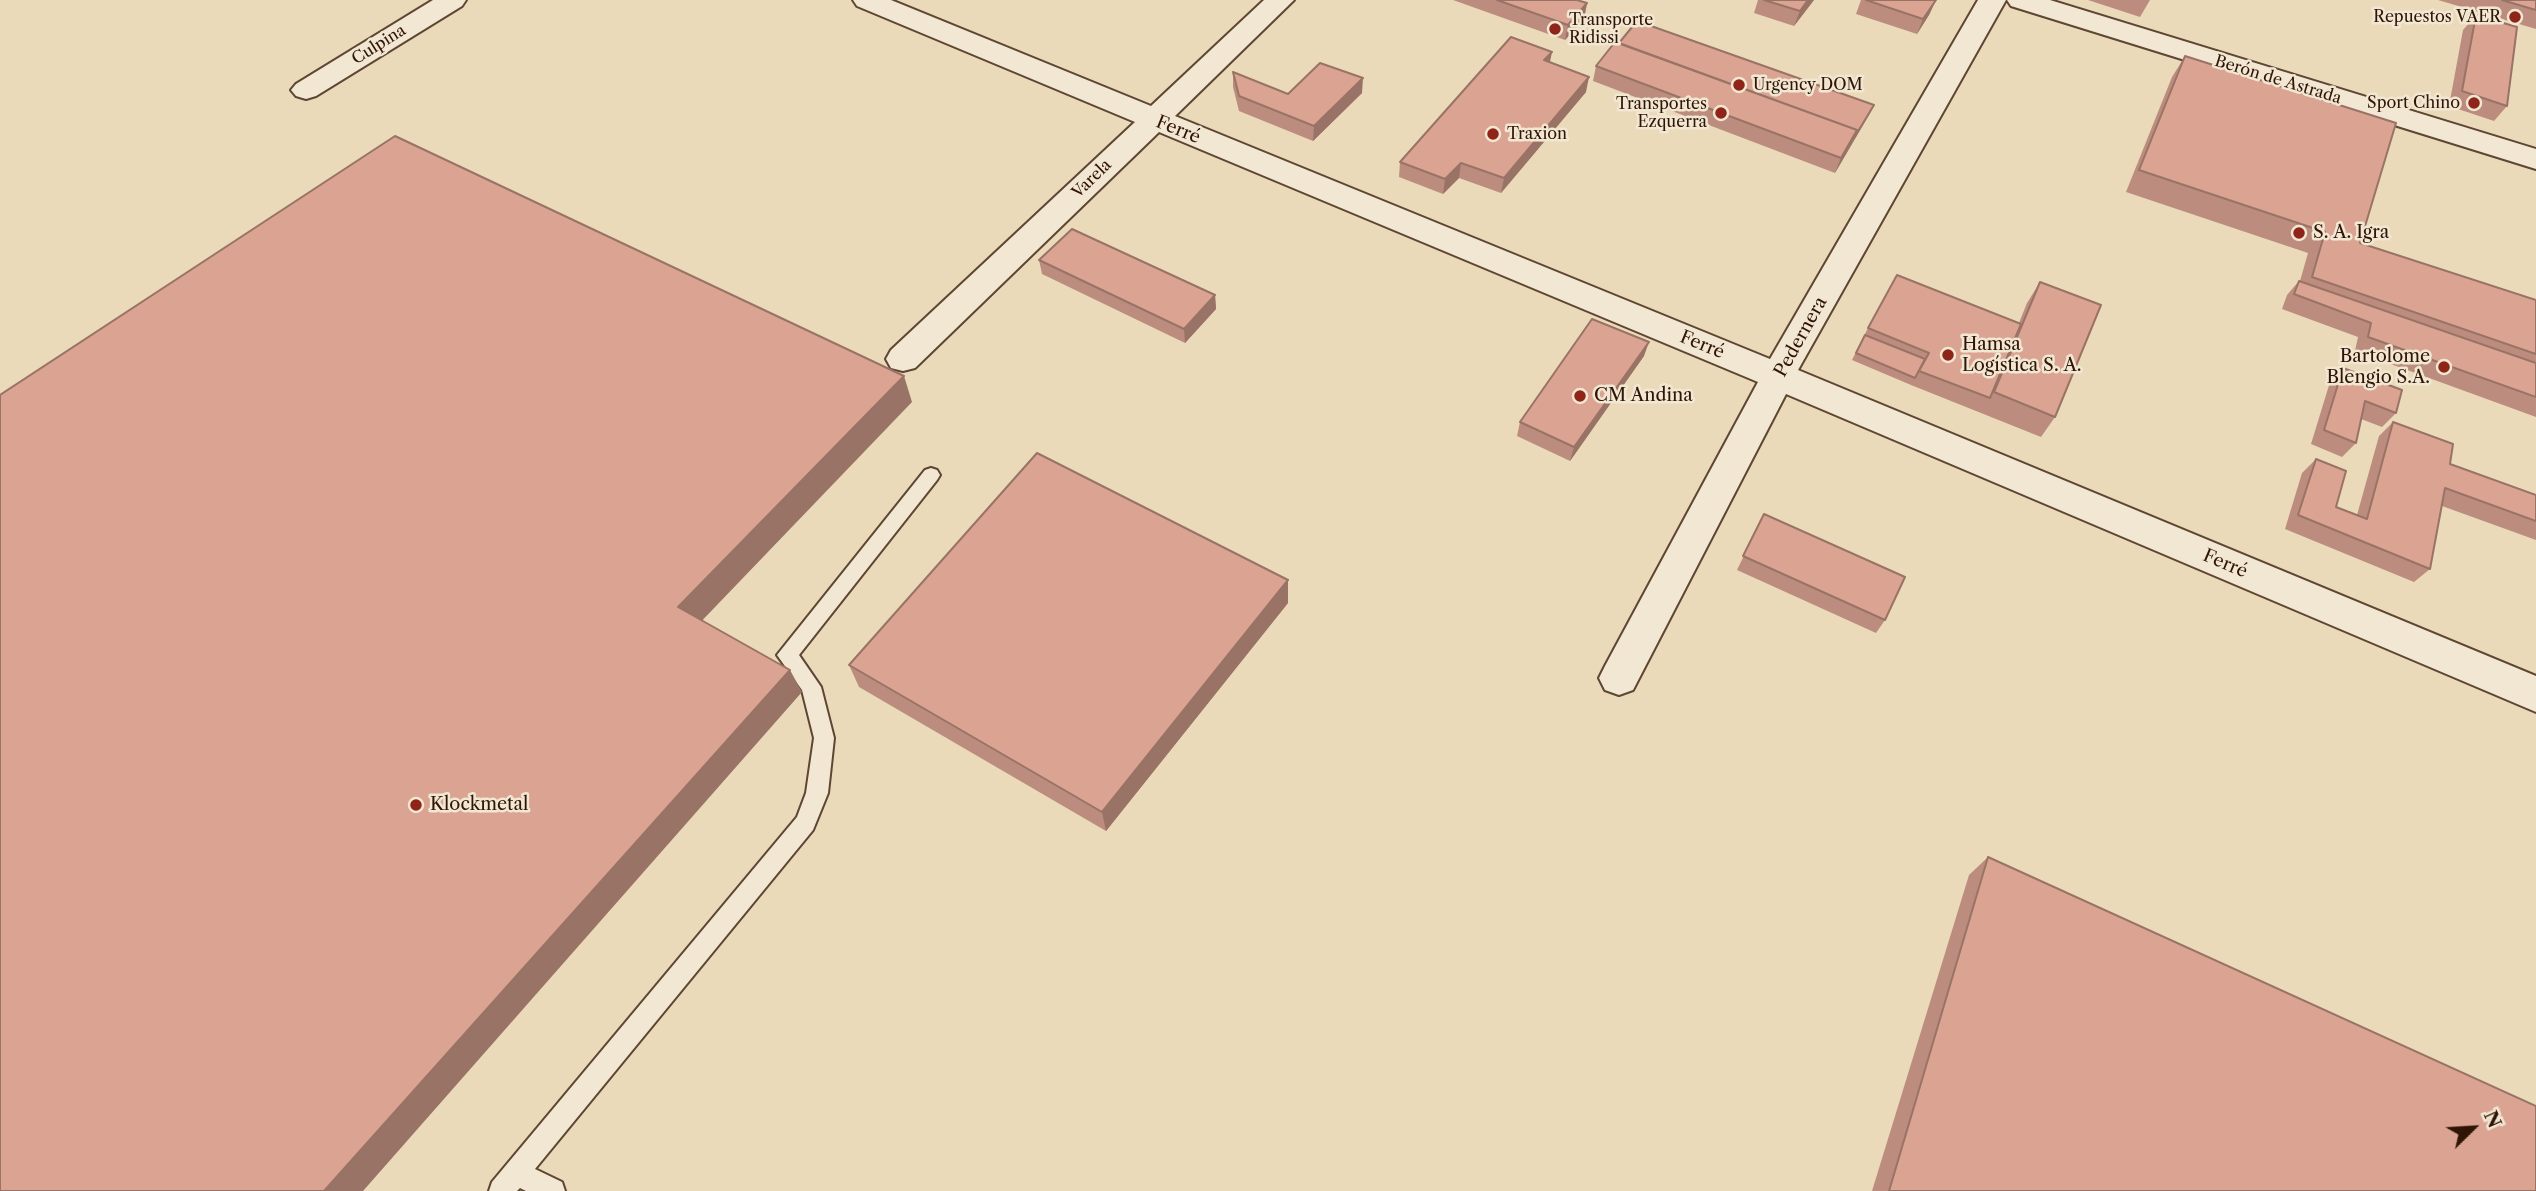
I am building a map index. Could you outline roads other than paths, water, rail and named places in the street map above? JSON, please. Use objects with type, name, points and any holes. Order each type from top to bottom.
[{"type":"street","name":"Culpina","points":[[306,90],[452,0]]},
{"type":"street","name":"Ferré","points":[[867,0],[1153,121],[1778,376],[2536,694]]},
{"type":"street","name":"Varela","points":[[903,359],[1280,0]]},
{"type":"street","name":"Pedernera","points":[[1619,678],[1778,376],[1992,0]]},
{"type":"street","name":"Berón de Astrada","points":[[2021,0],[2536,159]]},
{"type":"lane","points":[[553,1191],[509,1182],[805,823],[817,793],[824,738],[811,687],[787,655],[931,475]]},
{"type":"place","name":"Repuestos VAER","points":[[2515,17]]},
{"type":"place","name":"Transporte Ridissi","points":[[1555,29]]},
{"type":"place","name":"Urgency DOM","points":[[1739,85]]},
{"type":"place","name":"Sport Chino","points":[[2474,103]]},
{"type":"place","name":"Transportes Ezquerra","points":[[1721,113]]},
{"type":"place","name":"Traxion","points":[[1493,134]]},
{"type":"place","name":"S. A. Igra","points":[[2299,233]]},
{"type":"place","name":"Hamsa Logística S. A.","points":[[1948,355]]},
{"type":"place","name":"Bartolome Blengio S.A.","points":[[2444,367]]},
{"type":"place","name":"CM Andina","points":[[1580,396]]},
{"type":"place","name":"Klockmetal","points":[[416,805]]}]
